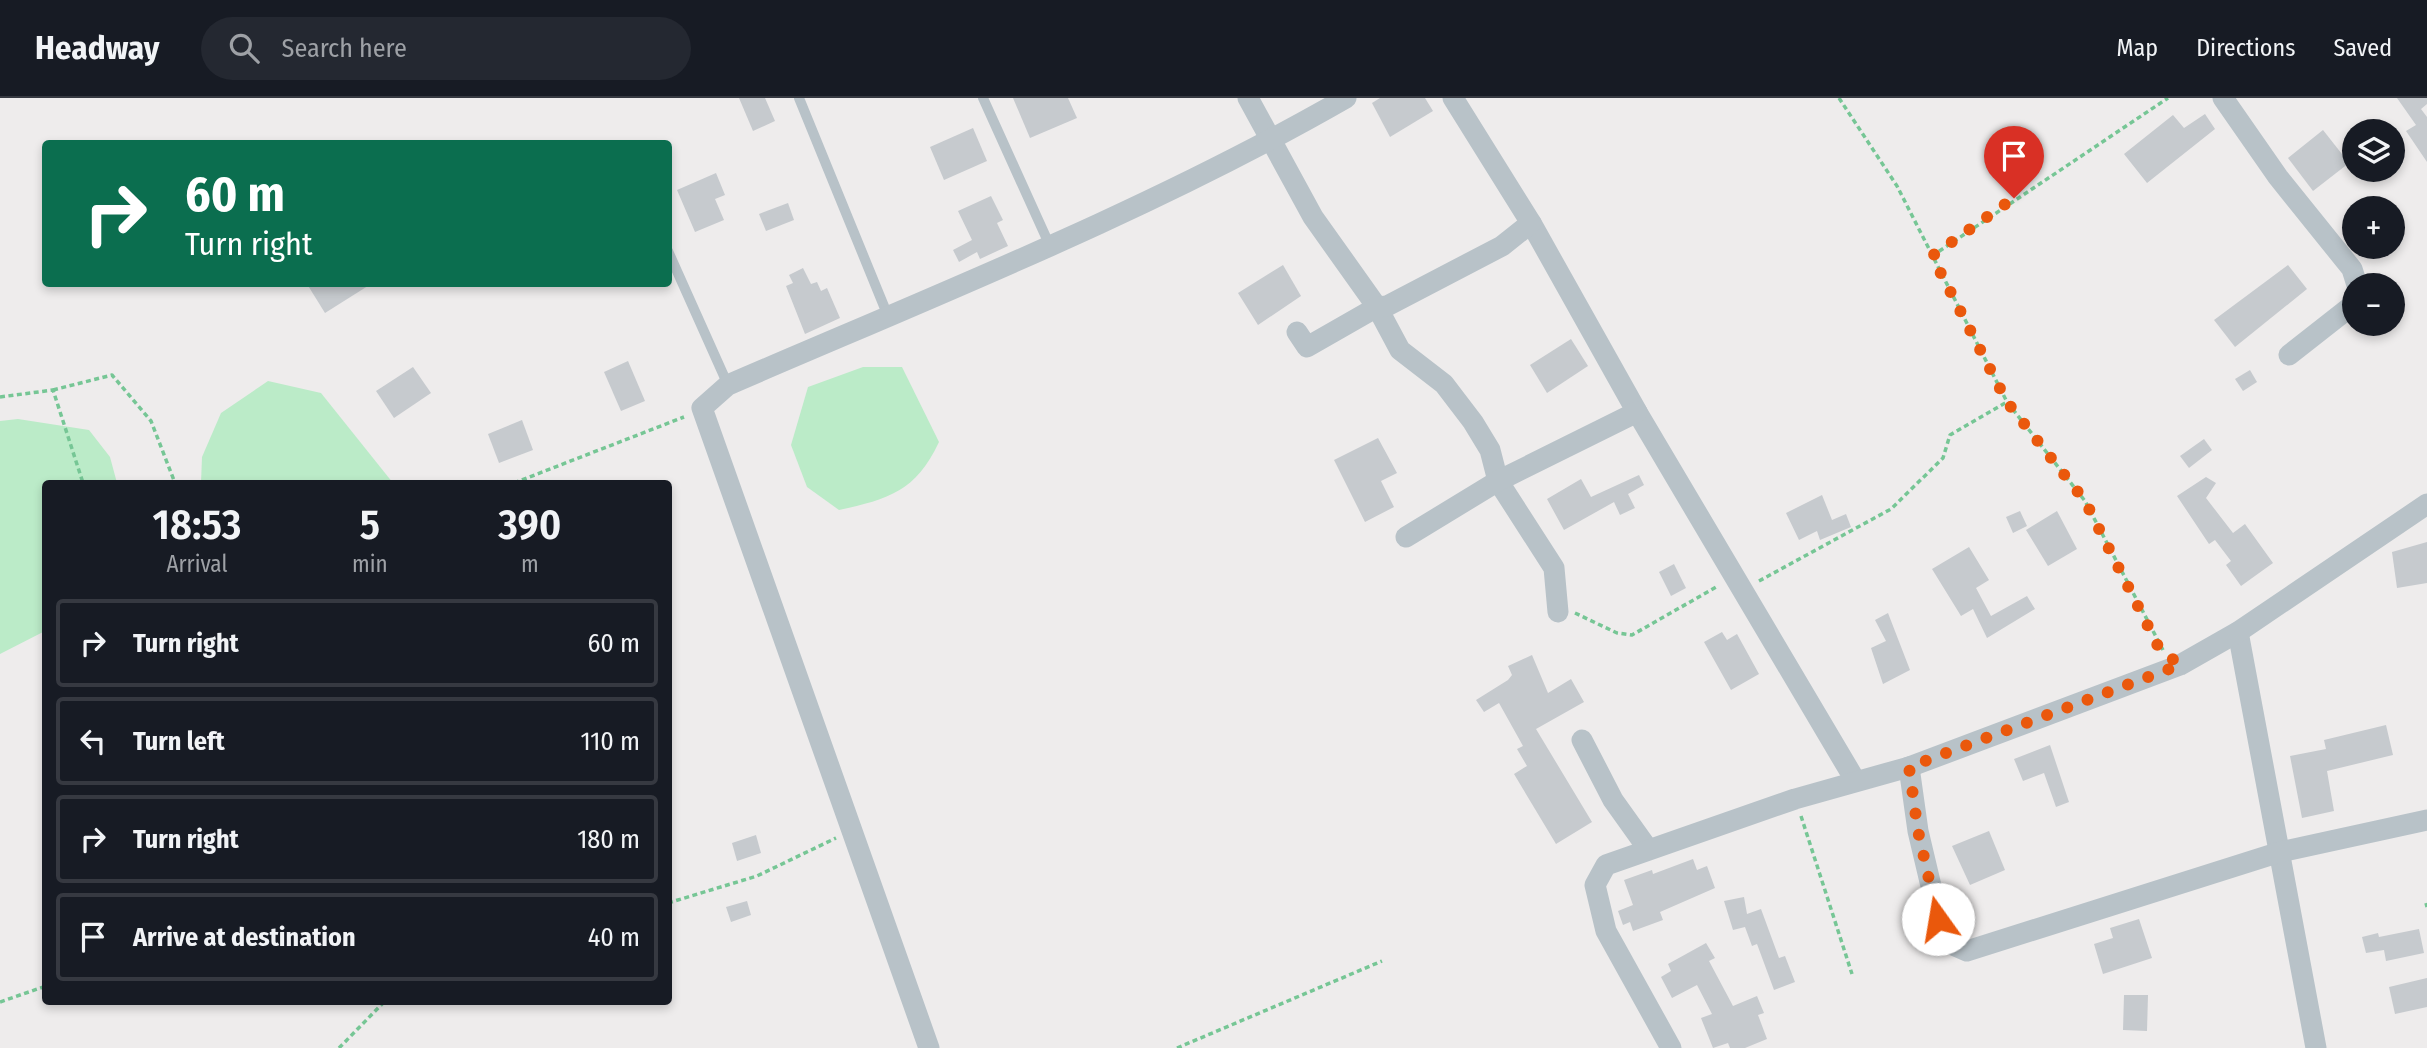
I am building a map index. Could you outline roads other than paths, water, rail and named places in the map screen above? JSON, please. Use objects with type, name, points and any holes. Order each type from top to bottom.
[{"type":"street","points":[[1248,98],[1313,217],[1377,307],[1399,350],[1444,384],[1490,450],[1498,481],[1554,568],[1558,612]]},
{"type":"street","points":[[929,1048],[702,408],[727,385],[1049,246],[1270,142],[1346,98]]},
{"type":"street","points":[[1453,98],[1531,223],[1637,412],[1855,780]]},
{"type":"street","points":[[2223,98],[2278,177],[2353,273]]},
{"type":"street","points":[[1297,332],[1307,347],[1377,307],[1387,306],[1491,252],[1531,223]]},
{"type":"street","points":[[2289,355],[2342,313]]},
{"type":"street","points":[[1405,537],[1498,481],[1637,412]]},
{"type":"street","points":[[1671,1048],[1606,931],[1595,885],[1606,865],[1795,799],[1909,767],[2180,665],[2238,632],[2427,504]]},
{"type":"street","points":[[2238,632],[2316,1048]]},
{"type":"street","points":[[1581,740],[1613,800],[1648,849]]},
{"type":"street","points":[[1909,767],[1918,831],[1944,941],[1967,951],[2280,852],[2427,820]]},
{"type":"lane","points":[[799,98],[888,316]]},
{"type":"lane","points":[[983,98],[1049,246]]},
{"type":"lane","points":[[672,260],[727,385]]}]
